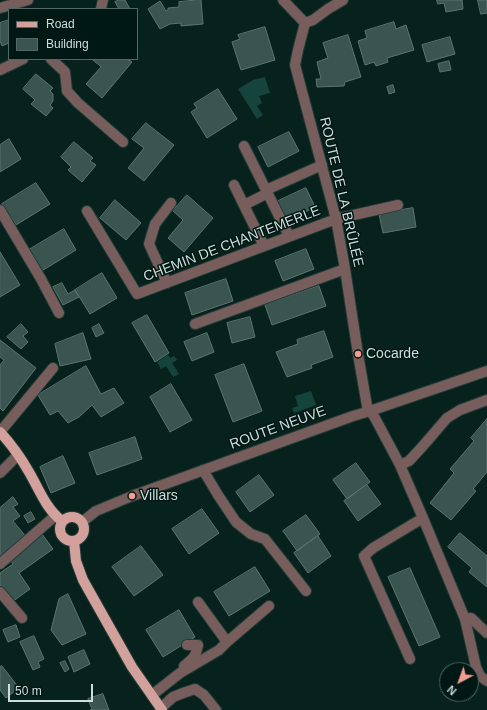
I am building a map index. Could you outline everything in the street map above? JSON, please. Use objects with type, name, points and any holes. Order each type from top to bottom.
[{"type":"main road","points":[[0,432],[29,472],[48,507],[59,518],[60,533],[62,536],[69,541],[78,540],[83,534],[84,530],[80,519],[73,516],[59,518]]},
{"type":"main road","points":[[74,541],[76,560],[83,580],[132,667],[161,709]]},
{"type":"street","points":[[0,8],[28,0]]},
{"type":"street","points":[[283,0],[305,24],[342,0]]},
{"type":"street","name":"ROUTE DE LA BRÛLÉE","points":[[305,24],[298,50],[296,65],[336,219],[367,406],[400,465],[465,619],[476,667],[480,676],[487,681]]},
{"type":"street","points":[[0,70],[21,60]]},
{"type":"street","points":[[52,60],[65,72],[67,91],[78,103],[123,142]]},
{"type":"street","points":[[244,146],[289,236]]},
{"type":"street","points":[[244,205],[322,165]]},
{"type":"street","points":[[234,185],[264,246]]},
{"type":"street","points":[[167,283],[149,244],[155,224],[170,203]]},
{"type":"street","name":"CHEMIN DE CHANTEMERLE","points":[[87,211],[137,294],[336,219],[398,205]]},
{"type":"street","points":[[0,210],[41,279],[59,313]]},
{"type":"street","points":[[191,280],[247,259],[254,250]]},
{"type":"street","points":[[195,324],[345,269]]},
{"type":"street","points":[[0,432],[53,368]]},
{"type":"street","name":"ROUTE NEUVE","points":[[82,522],[96,511],[115,503],[353,416],[487,370]]},
{"type":"street","points":[[400,465],[409,461],[447,418],[460,410],[487,400]]},
{"type":"street","points":[[0,473],[18,455]]},
{"type":"street","points":[[204,470],[236,522],[250,534],[265,539],[306,591]]},
{"type":"street","points":[[0,564],[59,518]]},
{"type":"street","points":[[410,659],[364,556],[373,548],[423,518]]},
{"type":"street","points":[[0,592],[22,618]]},
{"type":"street","points":[[198,602],[227,642]]},
{"type":"street","points":[[152,695],[172,679],[219,650],[269,606]]},
{"type":"street","points":[[465,619],[471,618],[487,632]]},
{"type":"street","points":[[172,679],[178,670],[191,660],[197,653],[198,645],[187,645]]},
{"type":"street","points":[[161,709],[173,696],[195,689],[204,695],[216,710]]},
{"type":"green space","points":[[265,77],[270,93],[259,96],[262,103],[257,106],[263,115],[257,119],[238,89],[253,80]]},
{"type":"green space","points":[[168,355],[170,358],[174,356],[177,360],[172,363],[179,374],[173,377],[166,366],[161,369],[157,362]]},
{"type":"green space","points":[[311,391],[316,405],[294,413],[292,408],[298,406],[295,396]]},
{"type":"building","points":[[125,0],[129,8],[118,8],[115,2]]},
{"type":"building","points":[[201,0],[203,24],[181,26],[181,23],[170,24],[160,29],[148,9],[160,1],[166,11],[168,8],[179,7],[179,2]]},
{"type":"building","points":[[437,0],[462,0],[463,9],[446,12],[444,3],[438,4]]},
{"type":"building","points":[[478,0],[487,0],[487,13],[481,14]]},
{"type":"building","points":[[8,20],[8,43],[2,46],[0,41],[0,23]]},
{"type":"building","points":[[394,22],[396,29],[406,25],[414,50],[387,58],[388,62],[376,66],[374,62],[365,65],[358,41],[367,38],[365,31]]},
{"type":"building","points":[[265,27],[275,60],[241,70],[232,42],[240,39],[238,35]]},
{"type":"building","points":[[348,35],[361,77],[345,82],[344,86],[317,87],[316,79],[321,79],[317,62],[328,58],[323,43]]},
{"type":"building","points":[[450,37],[455,54],[427,62],[422,45]]},
{"type":"building","points":[[93,60],[129,60],[132,62],[102,98],[86,84],[101,67]]},
{"type":"building","points":[[449,61],[451,70],[440,72],[438,64]]},
{"type":"building","points":[[36,74],[53,88],[50,91],[53,94],[53,101],[50,105],[53,108],[46,116],[31,104],[35,100],[23,89]]},
{"type":"building","points":[[393,85],[395,92],[389,94],[387,87]]},
{"type":"building","points":[[218,89],[237,119],[207,138],[191,112],[197,108],[194,104]]},
{"type":"building","points":[[146,123],[174,145],[144,181],[128,168],[144,148],[132,139]]},
{"type":"building","points":[[289,132],[299,151],[268,167],[258,147]]},
{"type":"building","points":[[9,139],[21,159],[0,172],[0,145]]},
{"type":"building","points":[[74,142],[93,158],[90,161],[96,165],[82,182],[68,170],[71,167],[61,157]]},
{"type":"building","points":[[36,183],[50,204],[16,225],[2,204]]},
{"type":"building","points":[[306,188],[315,207],[284,223],[274,203]]},
{"type":"building","points":[[187,195],[213,218],[184,252],[168,238],[183,220],[173,211]]},
{"type":"building","points":[[115,200],[141,223],[126,240],[100,218]]},
{"type":"building","points":[[413,208],[416,227],[383,233],[379,214]]},
{"type":"building","points":[[64,229],[76,250],[40,272],[27,251]]},
{"type":"building","points":[[306,249],[314,269],[283,281],[275,261]]},
{"type":"building","points":[[0,252],[20,285],[0,297]]},
{"type":"building","points":[[102,273],[117,298],[90,314],[75,290]]},
{"type":"building","points":[[226,279],[233,301],[192,315],[185,293]]},
{"type":"building","points":[[62,283],[68,294],[75,290],[79,297],[63,305],[53,287]]},
{"type":"building","points":[[319,286],[326,306],[272,325],[265,305]]},
{"type":"building","points":[[147,315],[169,353],[155,362],[132,323]]},
{"type":"building","points":[[250,317],[255,337],[232,343],[227,323]]},
{"type":"building","points":[[21,324],[28,332],[23,336],[28,342],[21,349],[7,337]]},
{"type":"building","points":[[99,324],[104,333],[96,337],[92,328]]},
{"type":"building","points":[[324,331],[333,357],[311,365],[312,368],[287,377],[276,352],[298,344],[297,340]]},
{"type":"building","points":[[83,333],[91,359],[60,366],[55,344]]},
{"type":"building","points":[[207,333],[214,352],[192,361],[184,342]]},
{"type":"building","points":[[0,340],[36,368],[3,411],[0,408],[0,365],[4,360],[0,357]]},
{"type":"building","points":[[244,364],[262,411],[233,422],[215,375]]},
{"type":"building","points":[[86,366],[101,394],[114,388],[124,403],[101,417],[92,405],[79,417],[68,423],[58,411],[50,415],[38,395]]},
{"type":"building","points":[[171,384],[192,420],[170,432],[150,397]]},
{"type":"building","points":[[487,419],[487,472],[473,489],[476,491],[451,520],[430,503],[454,473],[450,469],[474,441],[471,438]]},
{"type":"building","points":[[135,437],[142,459],[97,475],[89,453]]},
{"type":"building","points":[[63,456],[75,483],[51,493],[40,467]]},
{"type":"building","points":[[356,463],[370,482],[347,499],[333,480]]},
{"type":"building","points":[[259,475],[274,495],[250,512],[236,492]]},
{"type":"building","points":[[367,485],[381,504],[358,521],[344,501]]},
{"type":"building","points":[[13,497],[18,504],[13,507],[20,516],[13,521],[28,539],[0,560],[0,508]]},
{"type":"building","points":[[202,509],[219,533],[189,554],[172,529]]},
{"type":"building","points":[[31,512],[35,519],[28,523],[24,516]]},
{"type":"building","points":[[306,515],[320,534],[297,551],[283,531]]},
{"type":"building","points":[[460,533],[487,556],[487,587],[469,572],[472,568],[448,547]]},
{"type":"building","points":[[42,534],[53,549],[19,573],[30,589],[12,602],[0,585],[0,573],[13,564],[8,557]]},
{"type":"building","points":[[318,536],[331,556],[308,573],[294,553]]},
{"type":"building","points":[[141,546],[163,575],[134,596],[112,567]]},
{"type":"building","points":[[255,567],[270,591],[229,616],[214,592]]},
{"type":"building","points":[[410,568],[440,637],[419,646],[388,577]]},
{"type":"building","points":[[68,594],[86,634],[62,645],[51,630],[59,599]]},
{"type":"building","points":[[179,610],[195,637],[163,657],[146,630]]},
{"type":"building","points":[[16,625],[20,637],[8,642],[3,630]]},
{"type":"building","points":[[34,636],[44,659],[38,662],[40,667],[33,670],[20,642]]},
{"type":"building","points":[[84,650],[90,664],[74,672],[68,657]]},
{"type":"building","points":[[65,661],[69,669],[65,672],[60,663]]},
{"type":"building","points":[[2,666],[19,688],[6,698],[0,690],[0,667]]},
{"type":"building","points":[[103,694],[109,710],[90,710],[92,709],[88,699]]},
{"type":"place","name":"Cocarde","points":[[358,354]]},
{"type":"place","name":"Villars","points":[[132,496]]}]
